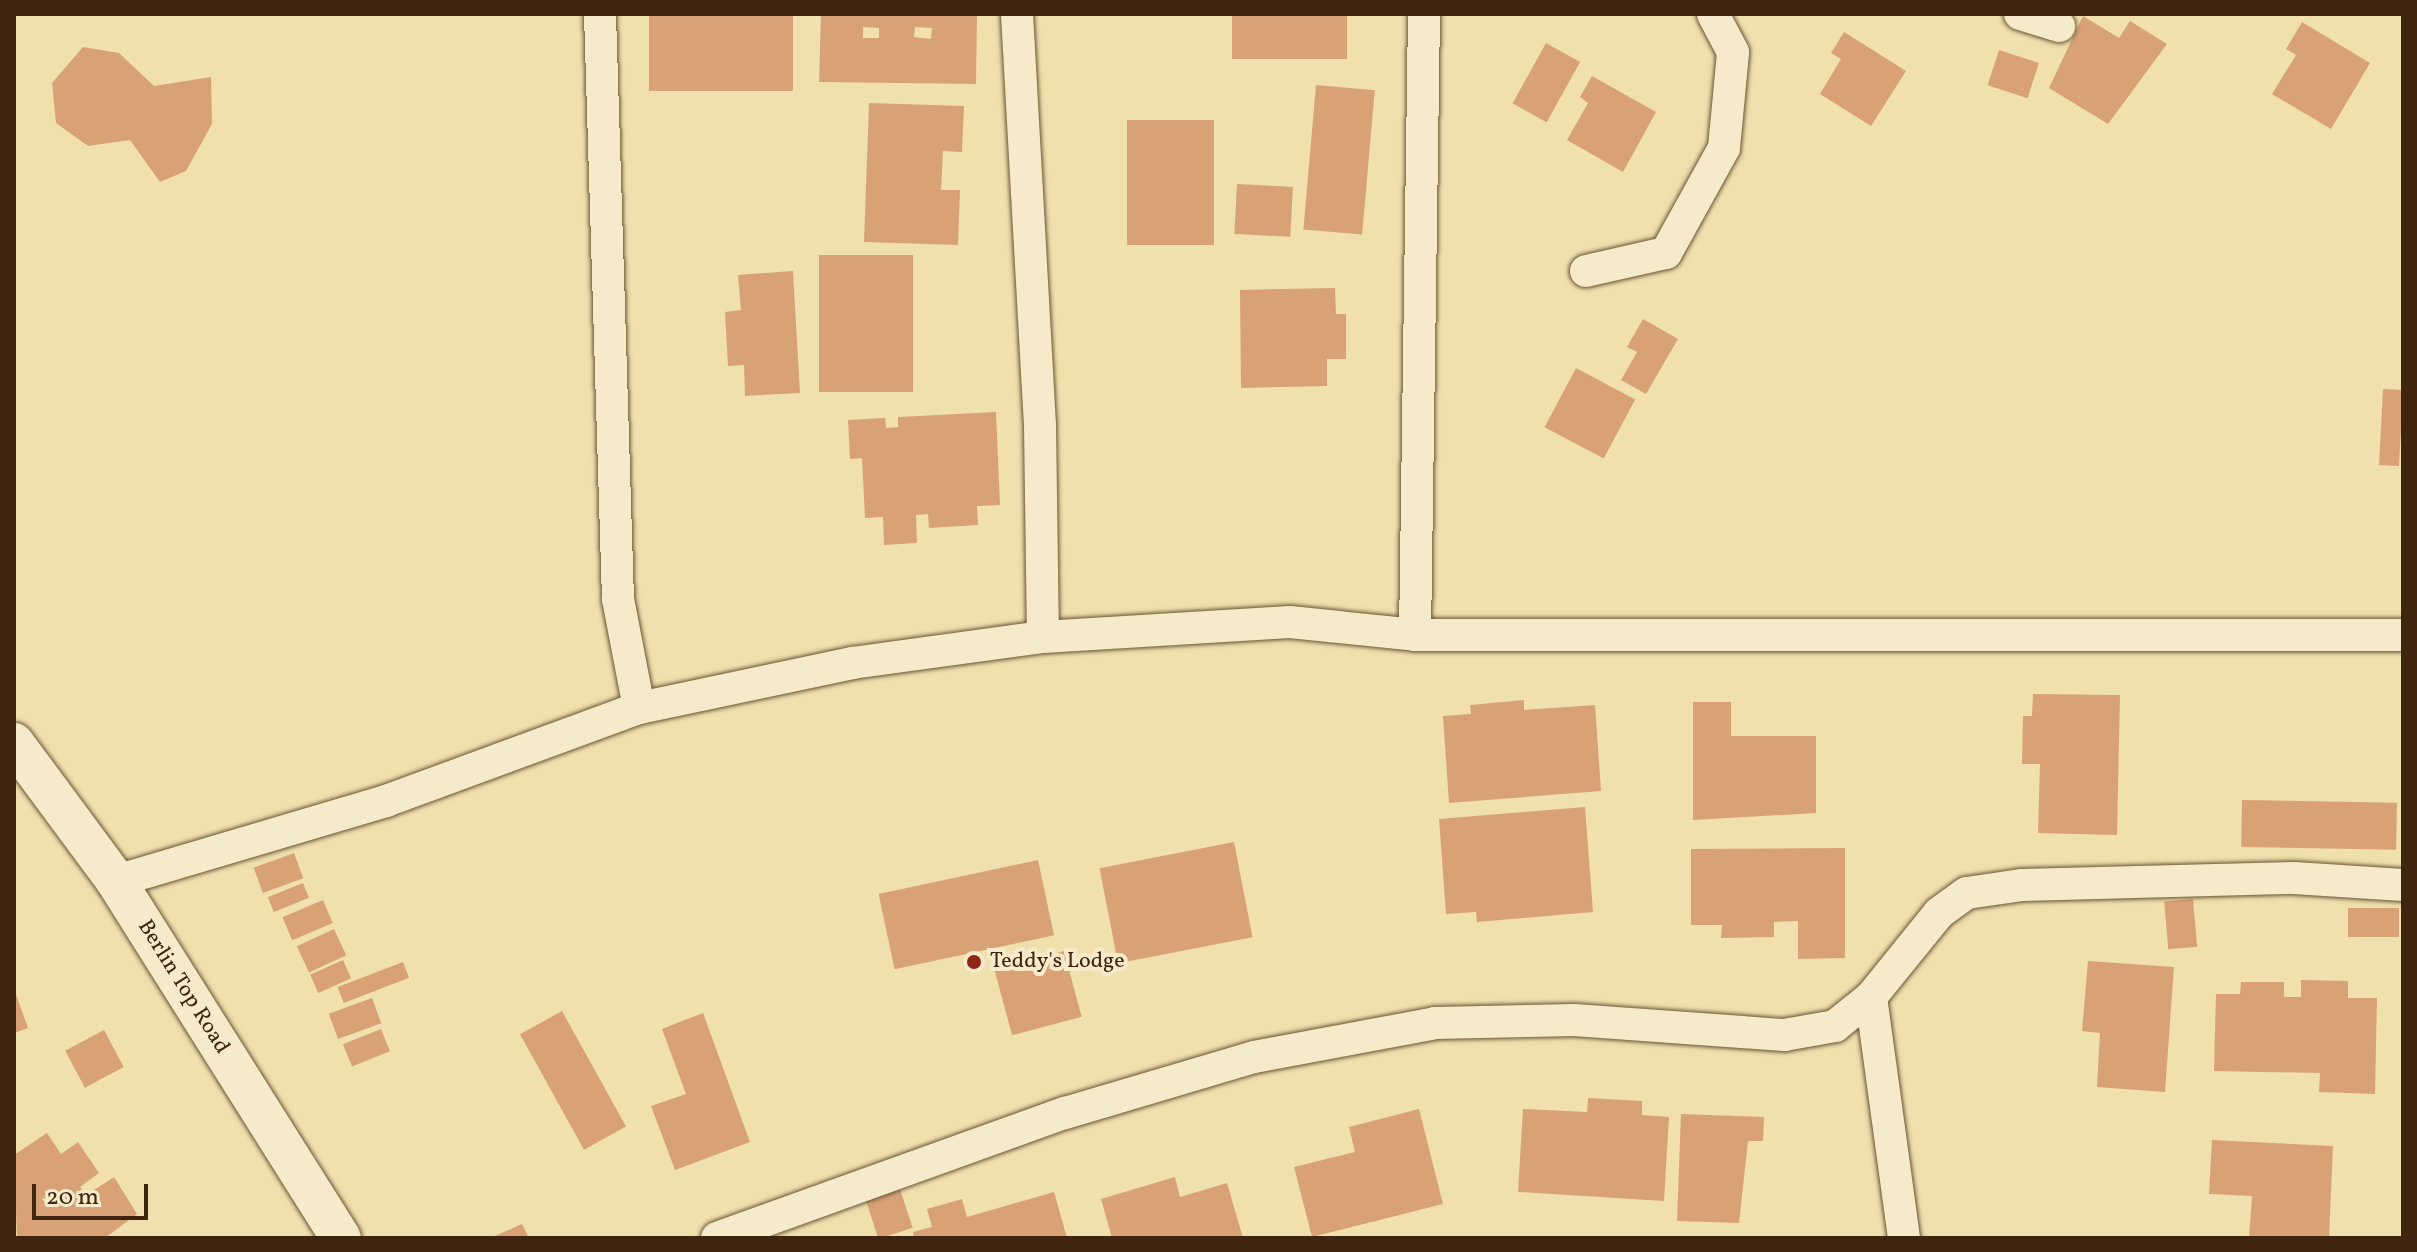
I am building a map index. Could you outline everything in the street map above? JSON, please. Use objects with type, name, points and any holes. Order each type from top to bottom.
[{"type":"street","points":[[600,14],[618,599],[639,708]]},
{"type":"street","points":[[1017,14],[1040,425],[1043,637]]},
{"type":"street","points":[[1415,635],[1424,14]]},
{"type":"street","points":[[1586,271],[1666,253],[1724,148],[1733,52],[1713,14]]},
{"type":"street","points":[[2020,14],[2059,26]]},
{"type":"street","points":[[116,881],[386,801],[639,708],[852,663],[1043,637],[1290,622],[1415,635],[2403,635]]},
{"type":"street","name":"Berlin Top Road","points":[[14,743],[116,881],[341,1238]]},
{"type":"street","points":[[717,1238],[1065,1113],[1254,1057],[1435,1023],[1574,1020],[1814,1032],[1835,1026],[1871,997],[1917,936],[1967,893],[2294,878],[2403,885]]},
{"type":"street","points":[[1871,997],[1904,1238]]},
{"type":"building","points":[[649,14],[793,14],[793,91],[649,91]]},
{"type":"building","points":[[821,14],[977,14],[976,84],[819,82]],"holes":[[[863,27],[879,28],[879,38],[863,38]],[[915,27],[932,28],[931,39],[914,37]]]},
{"type":"building","points":[[1232,14],[1347,14],[1347,59],[1232,59]]},
{"type":"building","points":[[2083,16],[2119,38],[2130,21],[2167,44],[2108,124],[2049,88]]},
{"type":"building","points":[[2302,22],[2370,63],[2331,129],[2272,94],[2296,55],[2286,49]]},
{"type":"building","points":[[1844,32],[1906,71],[1871,126],[1820,94],[1841,59],[1831,53]]},
{"type":"building","points":[[1546,43],[1580,62],[1547,122],[1513,103]]},
{"type":"building","points":[[83,47],[119,53],[154,86],[211,77],[212,124],[186,171],[160,182],[130,140],[88,146],[56,123],[52,83]]},
{"type":"building","points":[[1999,50],[2039,63],[2028,98],[1988,85]]},
{"type":"building","points":[[1592,76],[1656,112],[1623,172],[1567,140],[1588,103],[1580,97]]},
{"type":"building","points":[[1316,85],[1375,90],[1362,235],[1303,229]]},
{"type":"building","points":[[869,103],[964,106],[962,152],[943,151],[941,190],[960,190],[958,245],[864,242]]},
{"type":"building","points":[[1127,120],[1214,120],[1214,245],[1127,245]]},
{"type":"building","points":[[1237,184],[1293,187],[1290,237],[1234,234]]},
{"type":"building","points":[[819,255],[913,255],[913,392],[819,392]]},
{"type":"building","points":[[793,271],[800,393],[745,396],[744,365],[728,366],[725,312],[741,310],[738,275]]},
{"type":"building","points":[[1335,288],[1336,314],[1346,314],[1346,359],[1327,359],[1327,386],[1241,388],[1240,290]]},
{"type":"building","points":[[1643,319],[1678,339],[1646,394],[1621,380],[1637,352],[1627,347]]},
{"type":"building","points":[[1576,368],[1635,399],[1604,459],[1545,427]]},
{"type":"building","points":[[2383,389],[2403,390],[2399,466],[2379,465]]},
{"type":"building","points":[[996,412],[1000,505],[977,506],[978,525],[929,528],[928,514],[916,515],[917,543],[884,545],[883,517],[865,518],[862,458],[850,459],[848,420],[885,418],[886,428],[898,427],[898,417]]},
{"type":"building","points":[[2033,694],[2120,695],[2117,835],[2038,833],[2040,764],[2022,764],[2023,716],[2032,716]]},
{"type":"building","points":[[1524,700],[1524,710],[1595,705],[1601,791],[1449,803],[1443,716],[1471,714],[1470,705]]},
{"type":"building","points":[[1693,702],[1731,702],[1731,736],[1816,736],[1816,813],[1693,820]]},
{"type":"building","points":[[2242,800],[2397,803],[2396,850],[2241,847]]},
{"type":"building","points":[[1585,807],[1593,912],[1477,922],[1476,912],[1446,914],[1439,819]]},
{"type":"building","points":[[1234,842],[1253,937],[1118,963],[1100,868]]},
{"type":"building","points":[[1845,848],[1845,958],[1798,959],[1798,921],[1774,922],[1774,937],[1721,938],[1722,925],[1691,925],[1691,849]]},
{"type":"building","points":[[294,853],[303,878],[263,893],[254,868]]},
{"type":"building","points":[[1038,860],[1054,935],[895,969],[879,894]]},
{"type":"building","points":[[303,883],[309,898],[274,912],[268,897]]},
{"type":"building","points":[[2193,899],[2197,947],[2168,949],[2164,902]]},
{"type":"building","points":[[323,900],[333,923],[292,940],[282,917]]},
{"type":"building","points":[[2348,908],[2399,908],[2399,937],[2348,937]]},
{"type":"building","points":[[334,929],[346,955],[309,973],[297,946]]},
{"type":"building","points":[[1064,951],[1082,1017],[1012,1035],[994,970]]},
{"type":"building","points":[[343,960],[351,978],[318,993],[310,975]]},
{"type":"building","points":[[2088,961],[2174,967],[2165,1092],[2097,1087],[2100,1033],[2082,1031]]},
{"type":"building","points":[[403,962],[409,978],[344,1003],[338,987]]},
{"type":"building","points":[[2301,980],[2348,981],[2348,998],[2377,998],[2375,1094],[2319,1092],[2320,1073],[2214,1071],[2216,994],[2240,994],[2241,982],[2284,982],[2284,997],[2301,997]]},
{"type":"building","points":[[14,989],[28,1028],[14,1033]]},
{"type":"building","points":[[372,998],[381,1023],[338,1039],[329,1014]]},
{"type":"building","points":[[562,1011],[626,1126],[584,1150],[520,1034]]},
{"type":"building","points":[[703,1013],[750,1142],[675,1170],[651,1106],[686,1094],[662,1029]]},
{"type":"building","points":[[381,1029],[390,1051],[352,1067],[343,1044]]},
{"type":"building","points":[[104,1030],[124,1067],[85,1088],[65,1051]]},
{"type":"building","points":[[1588,1098],[1642,1101],[1642,1115],[1669,1117],[1664,1201],[1518,1192],[1523,1109],[1587,1112]]},
{"type":"building","points":[[1419,1109],[1443,1204],[1312,1237],[1294,1167],[1355,1152],[1349,1127]]},
{"type":"building","points":[[1681,1114],[1764,1117],[1763,1141],[1748,1141],[1739,1223],[1677,1221]]},
{"type":"building","points":[[47,1133],[61,1154],[78,1142],[99,1173],[80,1187],[86,1195],[114,1177],[137,1214],[105,1238],[17,1238],[14,1155]]},
{"type":"building","points":[[2212,1140],[2333,1146],[2329,1238],[2249,1238],[2252,1196],[2209,1194]]},
{"type":"building","points":[[1175,1177],[1180,1197],[1227,1183],[1243,1238],[1112,1238],[1101,1199]]},
{"type":"building","points":[[899,1186],[913,1228],[878,1238],[865,1197]]},
{"type":"building","points":[[1054,1192],[1067,1238],[914,1238],[913,1232],[932,1227],[927,1209],[962,1199],[967,1217]]},
{"type":"building","points":[[522,1224],[529,1238],[490,1238]]},
{"type":"place","name":"Teddy's Lodge","points":[[974,962]]}]
